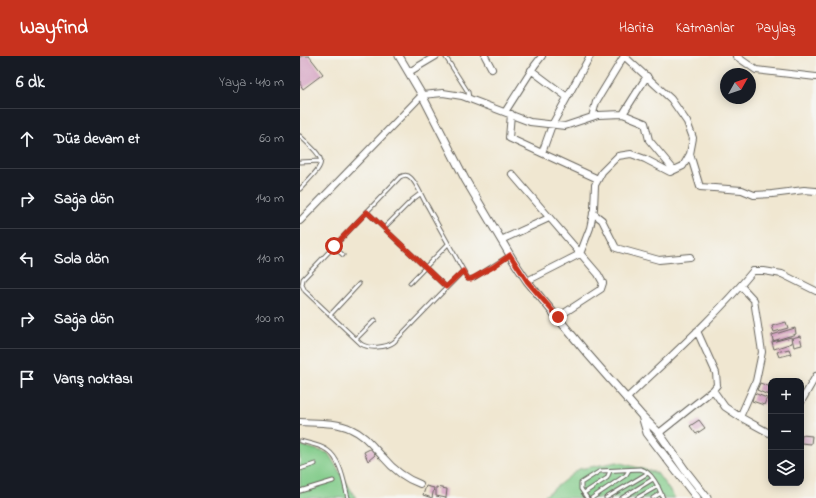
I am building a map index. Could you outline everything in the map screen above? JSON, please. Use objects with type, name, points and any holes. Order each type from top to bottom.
[{"type":"street","points":[[399,56],[422,95],[465,179],[527,281],[642,416],[659,433],[707,498]]},
{"type":"street","points":[[409,72],[436,56]]},
{"type":"street","points":[[485,56],[492,69]]},
{"type":"street","points":[[542,56],[531,70],[508,114],[509,138],[598,179]]},
{"type":"street","points":[[542,153],[552,125],[590,56]]},
{"type":"street","points":[[527,281],[580,254],[590,228],[593,213],[595,185],[602,172],[618,156],[632,154],[646,159],[670,172],[683,166],[690,154],[693,138],[686,122],[671,99],[624,56],[596,102],[592,117]]},
{"type":"street","points":[[736,56],[756,70],[816,77]]},
{"type":"street","points":[[531,70],[567,97]]},
{"type":"street","points":[[623,114],[647,76]]},
{"type":"street","points":[[300,221],[422,95],[443,93],[469,98],[530,122],[552,125],[565,126],[598,115],[623,114],[645,123],[649,140],[674,170]]},
{"type":"street","points":[[690,154],[700,187],[742,190],[754,195],[804,190],[816,191]]},
{"type":"street","points":[[512,174],[598,274],[603,283],[601,289],[558,317]]},
{"type":"street","points":[[593,213],[602,220],[616,248],[659,260],[690,257]]},
{"type":"street","points":[[501,240],[550,218]]},
{"type":"street","points":[[627,398],[697,331],[741,286],[753,271],[782,274],[816,291]]},
{"type":"street","points":[[740,417],[756,381],[762,352],[754,300],[741,286]]},
{"type":"street","points":[[659,433],[713,390],[717,385],[716,373],[697,331]]},
{"type":"street","points":[[804,397],[816,376]]},
{"type":"street","points":[[713,390],[725,407],[768,432]]},
{"type":"street","points":[[642,416],[647,433],[697,498]]},
{"type":"street","points":[[300,422],[340,426],[353,430],[369,441],[383,458],[398,471],[420,484]]},
{"type":"lane","points":[[445,56],[468,92],[469,98]]},
{"type":"lane","points":[[300,136],[317,152],[321,161],[320,168],[300,189]]},
{"type":"lane","points":[[300,162],[321,161]]},
{"type":"lane","points":[[463,271],[390,345],[364,346],[305,291],[302,282],[303,279],[367,212],[402,176],[406,175],[410,177],[468,279],[471,279],[493,267],[510,255]]},
{"type":"lane","points":[[384,228],[420,194]]},
{"type":"lane","points":[[367,212],[446,287]]},
{"type":"lane","points":[[410,283],[448,244]]},
{"type":"lane","points":[[334,246],[343,255]]},
{"type":"lane","points":[[330,315],[359,284]]},
{"type":"lane","points":[[356,339],[375,320]]},
{"type":"lane","points":[[300,441],[325,448],[333,455],[340,469],[348,498]]},
{"type":"lane","points":[[300,469],[316,464]]},
{"type":"lane","points":[[587,498],[580,487],[583,481],[600,471],[642,469],[648,472],[658,486],[663,498]]},
{"type":"lane","points":[[592,498],[626,475],[629,470]]},
{"type":"lane","points":[[584,493],[607,478],[610,471]]},
{"type":"lane","points":[[606,498],[648,472]]},
{"type":"lane","points":[[622,498],[653,479]]},
{"type":"lane","points":[[300,490],[333,481]]},
{"type":"lane","points":[[637,498],[658,486]]},
{"type":"lane","points":[[653,498],[661,493]]},
{"type":"green space","points":[[300,445],[328,453],[356,498],[300,498]]},
{"type":"green space","points":[[617,462],[657,473],[675,498],[542,498],[579,469]]},
{"type":"building","points":[[300,56],[309,56],[323,74],[303,89],[300,84]]},
{"type":"building","points":[[786,322],[788,328],[774,332],[772,326]]},
{"type":"building","points":[[795,328],[796,334],[773,341],[772,335]]},
{"type":"building","points":[[800,336],[802,345],[794,347],[792,338]]},
{"type":"building","points":[[791,337],[792,343],[774,349],[772,342]]},
{"type":"building","points":[[789,349],[791,354],[779,357],[777,352]]},
{"type":"building","points":[[760,383],[768,386],[768,395],[757,390]]},
{"type":"building","points":[[754,393],[767,398],[764,405],[752,401]]},
{"type":"building","points":[[699,420],[705,428],[696,434],[690,426]]},
{"type":"building","points":[[804,435],[812,436],[811,444],[804,443]]},
{"type":"building","points":[[374,447],[375,455],[368,461],[364,452]]},
{"type":"building","points":[[426,486],[434,488],[432,498],[423,495]]},
{"type":"building","points":[[436,487],[447,489],[446,498],[436,496]]},
{"type":"route","points":[[334,246],[367,212],[446,287],[463,271],[468,279],[474,278],[510,255],[527,281],[558,317]]}]
